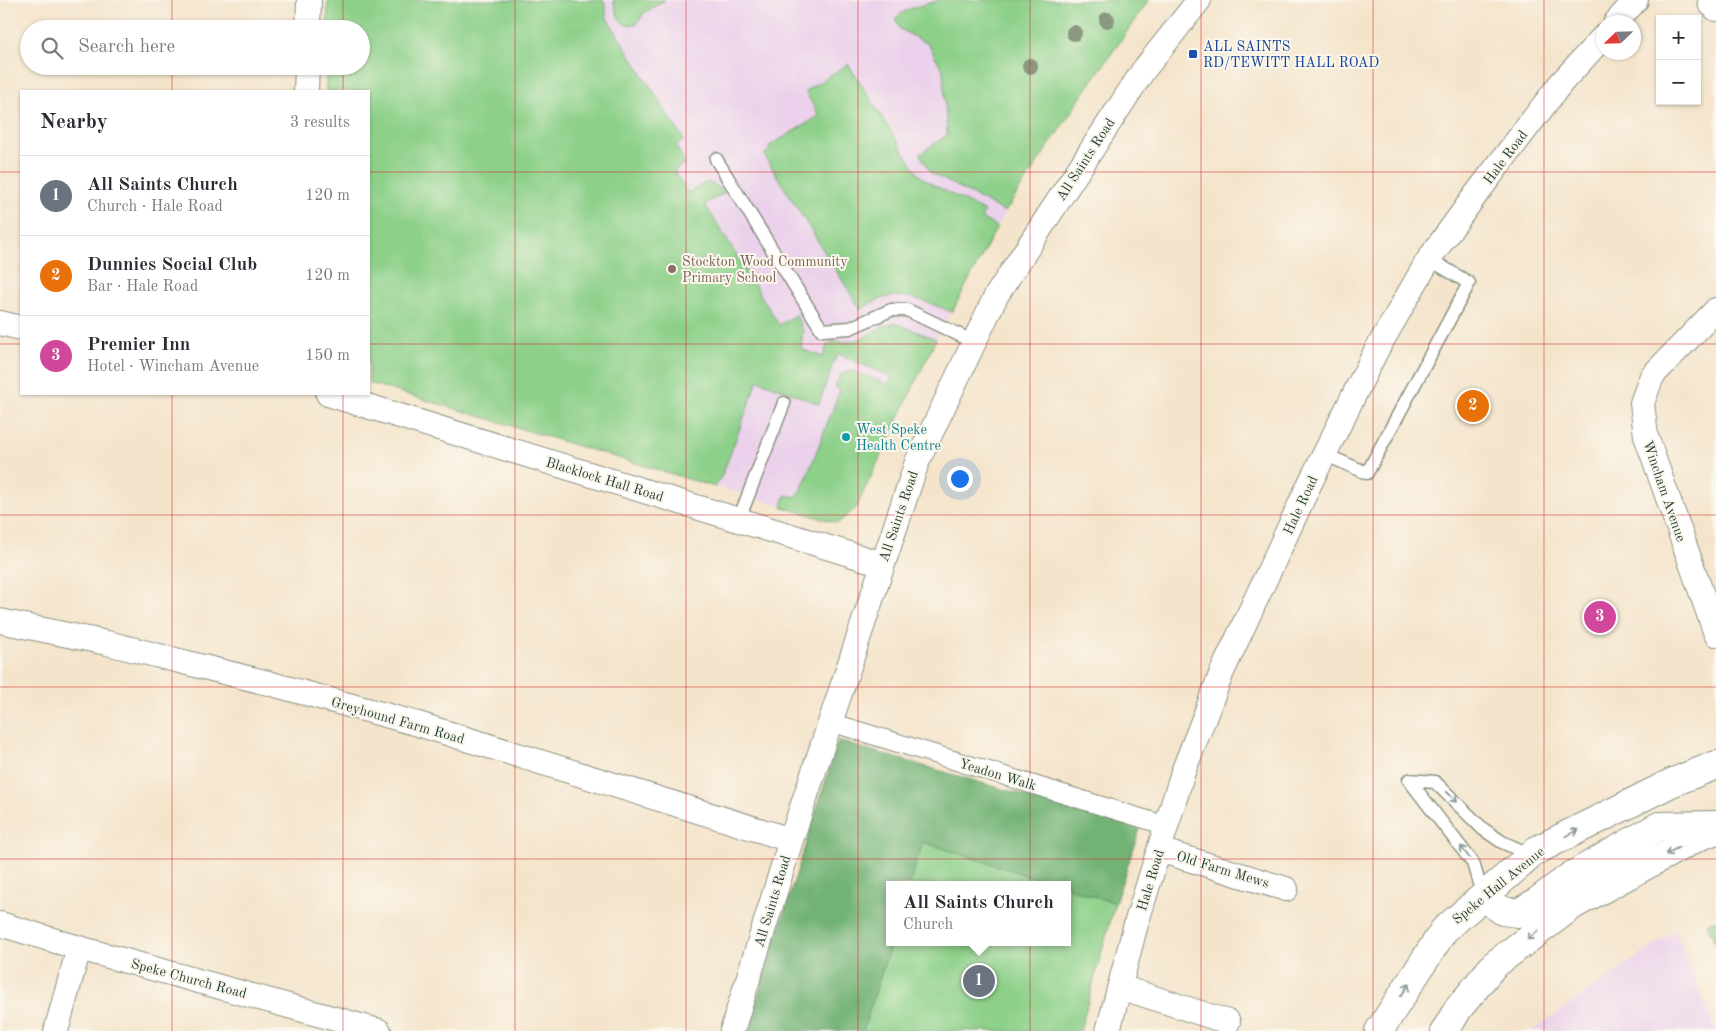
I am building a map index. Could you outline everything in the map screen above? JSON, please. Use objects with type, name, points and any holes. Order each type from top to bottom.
[{"type":"street","points":[[308,20],[309,0]]},
{"type":"street","name":"All Saints Road","points":[[732,1031],[791,840],[917,462],[996,296],[1143,71],[1199,0]]},
{"type":"street","points":[[1622,15],[1636,0]]},
{"type":"street","name":"Hale Road","points":[[1108,1031],[1136,924],[1183,772],[1222,672],[1324,454],[1376,351],[1429,259],[1561,84],[1596,45]]},
{"type":"street","points":[[306,90],[307,75]]},
{"type":"street","name":"Wincham Avenue","points":[[1716,310],[1652,376],[1642,403],[1646,436],[1716,634]]},
{"type":"street","points":[[0,323],[20,328]]},
{"type":"street","name":"Blacklock Hall Road","points":[[331,395],[882,564]]},
{"type":"street","name":"Greyhound Farm Road","points":[[0,621],[107,643],[409,722],[791,840]]},
{"type":"street","name":"Yeadon Walk","points":[[830,722],[1167,826]]},
{"type":"street","name":"Speke Hall Avenue","points":[[1379,1031],[1444,930],[1537,850],[1670,783],[1716,765]]},
{"type":"street","points":[[1483,897],[1503,911],[1518,913],[1535,903],[1571,876],[1659,826],[1716,825]]},
{"type":"street","points":[[1445,1031],[1458,1009],[1494,966],[1573,905],[1716,830]]},
{"type":"street","name":"Old Farm Mews","points":[[1159,850],[1286,889]]},
{"type":"street","name":"Speke Church Road","points":[[0,924],[79,948],[379,1031]]},
{"type":"street","points":[[56,1031],[79,948]]},
{"type":"street","points":[[1120,987],[1228,1022]]},
{"type":"lane","points":[[716,159],[822,330],[850,328],[891,310],[907,310],[974,342]]},
{"type":"lane","points":[[1324,454],[1367,473],[1469,283],[1429,259]]},
{"type":"lane","points":[[739,520],[784,403]]},
{"type":"lane","points":[[1483,897],[1473,863],[1409,780],[1435,782],[1483,829],[1502,842],[1531,855]]},
{"type":"shaded area","name":"Stockton Wood Community Primary School","points":[[328,0],[1149,0],[1083,94],[1005,212],[936,339],[856,508],[838,523],[370,383],[370,90],[326,90],[326,75],[370,75],[370,20],[327,20]]},
{"type":"shaded area","points":[[1675,931],[1716,1031],[1532,1031]]},
{"type":"green space","points":[[328,0],[604,0],[607,18],[684,140],[676,146],[685,163],[674,171],[688,193],[703,184],[710,183],[714,184],[724,193],[705,204],[779,325],[796,315],[803,331],[801,349],[823,357],[827,345],[833,341],[848,342],[863,338],[881,327],[895,323],[936,339],[856,508],[838,523],[782,507],[785,495],[797,497],[806,479],[840,390],[835,387],[840,375],[851,371],[888,384],[892,377],[838,354],[819,404],[758,380],[723,473],[715,487],[370,383],[370,90],[326,90],[326,75],[370,75],[370,20],[327,20]]},
{"type":"green space","points":[[613,0],[665,0],[644,13],[637,24],[626,25],[619,19]]},
{"type":"green space","points":[[939,0],[1149,0],[1083,94],[1005,212],[931,173],[920,154],[947,135],[943,70],[928,44],[900,29],[895,19],[905,11]]},
{"type":"green space","points":[[848,64],[919,175],[930,183],[985,212],[981,218],[997,227],[952,312],[917,299],[899,296],[881,299],[860,309],[764,155],[770,150],[769,146],[819,116],[805,91]]},
{"type":"green space","points":[[838,741],[1140,829],[1115,903],[1071,889],[1071,881],[1045,881],[923,842],[910,881],[886,881],[886,946],[890,946],[863,1031],[747,1031]]},
{"type":"green space","points":[[923,842],[1045,881],[910,881]]},
{"type":"green space","points":[[1071,889],[1115,903],[1080,1031],[863,1031],[890,946],[1071,946]]},
{"type":"green space","points":[[1716,920],[1716,945],[1707,923]]},
{"type":"place","name":"ALL SAINTS RD/TEWITT HALL ROAD","points":[[1193,54]]},
{"type":"place","name":"Stockton Wood Community Primary School","points":[[672,269]]},
{"type":"place","name":"Dunnies Social Club","points":[[1473,406]]},
{"type":"place","name":"West Speke Health Centre","points":[[846,437]]},
{"type":"place","name":"Premier Inn","points":[[1600,617]]},
{"type":"place","name":"All Saints Church","points":[[979,981]]}]
